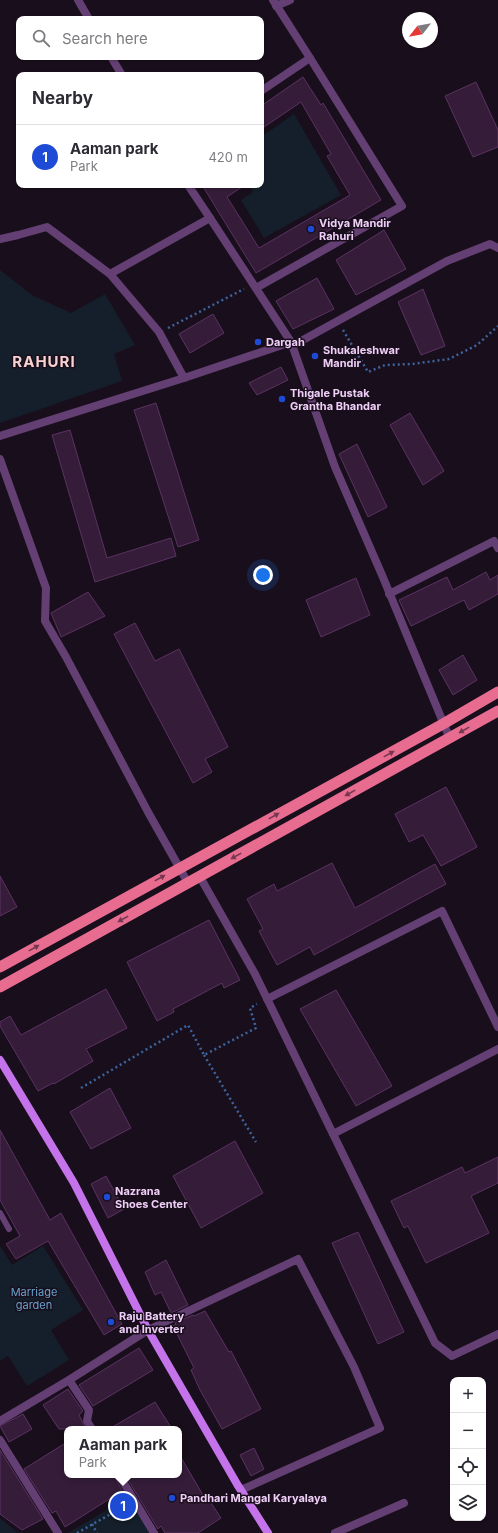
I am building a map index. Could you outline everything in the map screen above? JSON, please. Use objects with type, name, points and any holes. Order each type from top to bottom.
[{"type":"highway","points":[[0,966],[443,724],[498,692]]},
{"type":"highway","points":[[0,987],[450,739],[498,711]]},
{"type":"highway","points":[[308,798],[315,813]]},
{"type":"main road","points":[[0,1060],[74,1183],[148,1330],[241,1490],[268,1533]]},
{"type":"street","points":[[78,0],[87,16]]},
{"type":"street","points":[[254,286],[402,206],[274,3],[290,0]]},
{"type":"street","points":[[264,89],[310,58]]},
{"type":"street","points":[[113,60],[120,72]]},
{"type":"street","points":[[190,188],[292,344],[335,467],[450,739]]},
{"type":"street","points":[[110,274],[210,218]]},
{"type":"street","points":[[0,239],[18,236],[47,227],[110,274],[159,332],[184,378]]},
{"type":"street","points":[[0,436],[292,344],[447,261],[490,244],[498,248]]},
{"type":"street","points":[[0,459],[46,588],[45,621],[66,657],[144,805],[188,883]]},
{"type":"street","points":[[389,594],[497,543]]},
{"type":"street","points":[[200,877],[255,974],[435,1343],[452,1356],[498,1334]]},
{"type":"street","points":[[267,999],[442,911],[498,1027]]},
{"type":"street","points":[[333,1134],[498,1049]]},
{"type":"street","points":[[0,1421],[69,1380],[148,1330],[298,1260],[354,1367],[380,1428],[241,1490]]},
{"type":"street","points":[[69,1380],[89,1410],[87,1421],[90,1426]]},
{"type":"street","points":[[0,1440],[58,1533]]},
{"type":"street","points":[[121,1478],[154,1533]]},
{"type":"street","points":[[335,1533],[404,1503]]},
{"type":"lane","points":[[0,1213],[9,1229]]},
{"type":"path","points":[[159,332],[254,286]]},
{"type":"path","points":[[338,320],[368,372],[385,365],[412,364],[449,359],[477,345],[498,326]]},
{"type":"path","points":[[204,1055],[256,1028],[250,1008],[267,999]]},
{"type":"path","points":[[81,1088],[188,1025],[204,1055],[256,1142]]},
{"type":"path","points":[[77,1533],[126,1506],[129,1511]]},
{"type":"path","points":[[92,1524],[97,1533]]},
{"type":"green space","points":[[294,114],[341,195],[264,238],[241,200],[253,192],[250,188],[264,188],[264,135]]},
{"type":"green space","points":[[0,270],[32,295],[71,313],[105,294],[135,345],[114,354],[122,381],[0,423]]},
{"type":"green space","name":"Marriage garden","points":[[0,1246],[12,1265],[43,1246],[83,1310],[51,1330],[69,1360],[27,1386],[8,1356],[0,1361]]},
{"type":"green space","points":[[129,1497],[150,1533],[68,1533]]},
{"type":"green space","points":[[0,1518],[18,1533],[0,1533]]},
{"type":"building","points":[[303,77],[321,105],[323,103],[381,200],[256,273],[204,188],[240,188],[227,197],[259,248],[350,195],[327,156],[331,154],[301,102],[264,127],[264,104]]},
{"type":"building","points":[[476,82],[498,130],[498,147],[473,157],[445,96]]},
{"type":"building","points":[[384,230],[406,269],[356,295],[336,260]]},
{"type":"building","points":[[317,278],[334,309],[293,329],[276,301]]},
{"type":"building","points":[[423,289],[445,346],[421,355],[398,302]]},
{"type":"building","points":[[213,314],[224,333],[190,353],[179,334]]},
{"type":"building","points":[[281,367],[288,380],[257,395],[249,383]]},
{"type":"building","points":[[156,403],[199,540],[178,547],[134,410]]},
{"type":"building","points":[[410,413],[444,471],[423,485],[390,425]]},
{"type":"building","points":[[70,430],[107,558],[171,538],[176,556],[95,582],[52,435]]},
{"type":"building","points":[[357,444],[387,507],[368,517],[339,454]]},
{"type":"building","points":[[486,572],[490,580],[498,575],[498,594],[469,610],[464,600],[411,626],[399,600],[447,577],[453,590]]},
{"type":"building","points":[[356,578],[370,615],[321,637],[306,600]]},
{"type":"building","points":[[88,592],[105,616],[61,637],[51,613]]},
{"type":"building","points":[[135,623],[155,661],[179,649],[228,747],[205,759],[212,772],[193,783],[114,634]]},
{"type":"building","points":[[463,655],[477,680],[453,695],[439,670]]},
{"type":"building","points":[[446,787],[477,847],[441,866],[423,835],[409,842],[395,814]]},
{"type":"building","points":[[332,863],[355,908],[435,864],[446,884],[314,955],[310,947],[277,965],[259,931],[263,929],[247,899],[274,884],[277,891]]},
{"type":"building","points":[[0,876],[17,907],[0,916]]},
{"type":"building","points":[[209,920],[240,980],[224,988],[222,983],[173,1009],[174,1012],[157,1021],[127,962]]},
{"type":"building","points":[[106,989],[127,1028],[86,1049],[93,1061],[54,1084],[53,1083],[38,1091],[0,1026],[0,1022],[10,1016],[21,1035]]},
{"type":"building","points":[[336,990],[392,1086],[356,1106],[300,1009]]},
{"type":"building","points":[[110,1088],[131,1128],[91,1149],[70,1112]]},
{"type":"building","points":[[0,1130],[50,1220],[61,1213],[122,1324],[104,1335],[48,1241],[16,1259],[6,1244],[20,1236],[0,1200]]},
{"type":"building","points":[[235,1141],[263,1193],[201,1228],[173,1176]]},
{"type":"building","points":[[498,1157],[498,1183],[471,1196],[489,1233],[426,1263],[408,1226],[404,1228],[391,1201],[462,1167],[465,1173]]},
{"type":"building","name":"Nazrana Shoes Center","points":[[106,1176],[124,1209],[108,1218],[91,1184]]},
{"type":"building","points":[[358,1232],[404,1332],[378,1344],[332,1243]]},
{"type":"building","points":[[166,1260],[188,1305],[171,1313],[161,1292],[155,1295],[145,1272]]},
{"type":"building","points":[[205,1311],[229,1352],[231,1351],[261,1409],[222,1429],[200,1390],[191,1370],[194,1368],[173,1326],[176,1324],[175,1323]]},
{"type":"building","points":[[139,1348],[153,1370],[93,1406],[79,1385]]},
{"type":"building","points":[[68,1389],[83,1411],[79,1415],[84,1426],[64,1426],[64,1429],[59,1429],[43,1405]]},
{"type":"building","points":[[155,1402],[170,1426],[114,1426]]},
{"type":"building","points":[[23,1414],[32,1429],[9,1442],[0,1426]]},
{"type":"building","points":[[64,1444],[64,1478],[116,1478],[122,1491],[65,1527],[56,1511],[52,1513],[24,1469]]},
{"type":"building","points":[[254,1448],[264,1469],[251,1476],[240,1455]]},
{"type":"building","points":[[0,1450],[43,1519],[22,1530],[0,1514]]},
{"type":"building","points":[[182,1459],[207,1502],[209,1500],[221,1518],[198,1533],[165,1533],[161,1526],[158,1529],[127,1478],[182,1478]]},
{"type":"place","name":"Vidya Mandir Rahuri","points":[[311,229]]},
{"type":"place","name":"Dargah","points":[[258,342]]},
{"type":"place","name":"Shukaleshwar Mandir","points":[[315,356]]},
{"type":"place","name":"Thigale Pustak Grantha Bhandar","points":[[282,399]]},
{"type":"place","name":"Nazrana Shoes Center","points":[[107,1197]]},
{"type":"place","name":"Raju Battery and Inverter","points":[[111,1322]]},
{"type":"place","name":"Pandhari Mangal Karyalaya","points":[[172,1498]]},
{"type":"place","name":"Aaman park","points":[[123,1506]]},
{"type":"district","name":"RAHURI","points":[[44,361]]}]
